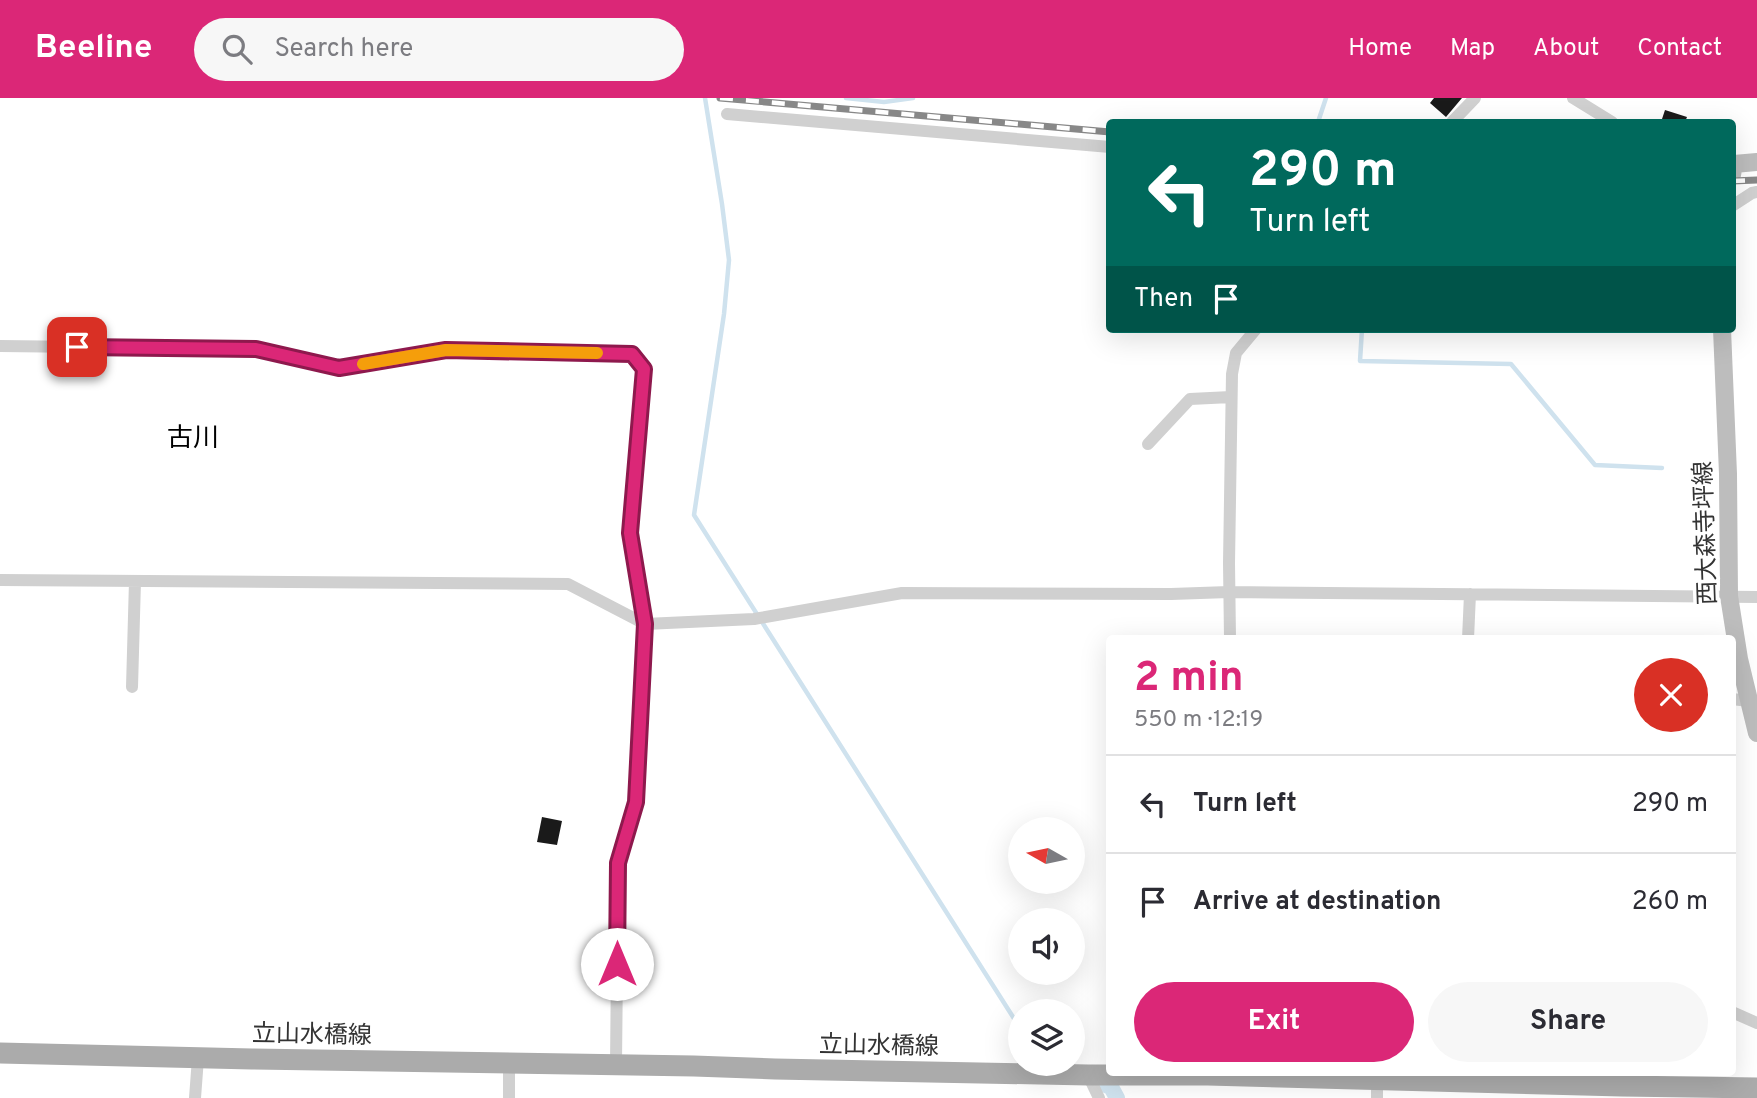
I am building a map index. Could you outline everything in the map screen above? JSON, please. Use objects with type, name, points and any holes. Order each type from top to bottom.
[{"type":"main road","points":[[1736,167],[1757,162]]},
{"type":"main road","name":"西大森寺坪線","points":[[1722,333],[1728,474],[1729,596],[1735,635]]},
{"type":"main road","name":"西大森寺坪線","points":[[1736,640],[1741,700],[1757,733]]},
{"type":"main road","name":"立山水橋線","points":[[0,1053],[1106,1074]]},
{"type":"main road","name":"立山水橋線","points":[[1231,1076],[1377,1089],[1623,1092],[1757,1088]]},
{"type":"street","points":[[1455,119],[1475,98]]},
{"type":"street","points":[[1573,98],[1607,119]]},
{"type":"street","points":[[727,114],[1106,147]]},
{"type":"street","points":[[1736,203],[1757,192]]},
{"type":"street","points":[[1230,635],[1231,374],[1237,353],[1253,333]]},
{"type":"street","points":[[0,346],[256,349],[339,368],[446,350],[632,354],[644,369],[630,533],[645,624],[636,802],[618,863],[616,1065]]},
{"type":"street","points":[[1148,444],[1190,399],[1231,397]]},
{"type":"street","points":[[0,580],[568,584],[645,624],[754,619],[902,593],[1229,592],[1757,597]]},
{"type":"street","points":[[132,687],[135,581]]},
{"type":"street","points":[[1468,635],[1470,594]]},
{"type":"street","points":[[1736,1014],[1757,1023]]},
{"type":"street","points":[[195,1098],[198,1058]]},
{"type":"street","points":[[509,1063],[509,1098]]},
{"type":"street","points":[[1088,1074],[1099,1098]]},
{"type":"building","points":[[1434,98],[1462,98],[1446,117],[1430,103]]},
{"type":"building","points":[[1665,110],[1687,117],[1686,119],[1662,119]]},
{"type":"building","points":[[542,817],[562,821],[557,845],[537,842]]},
{"type":"waterway","points":[[705,98],[729,260],[724,314],[694,515],[1008,1009]]},
{"type":"waterway","points":[[846,98],[884,102],[913,98]]},
{"type":"waterway","points":[[1319,119],[1326,98]]},
{"type":"waterway","points":[[1362,333],[1360,361],[1511,364],[1595,465],[1662,468]]},
{"type":"waterway","points":[[1103,1084],[1111,1087],[1117,1098]]},
{"type":"railway","points":[[720,98],[1106,132]]},
{"type":"railway","points":[[1736,181],[1757,180]]},
{"type":"slow traffic","points":[[363,364],[446,350],[597,353]]},
{"type":"district","name":"古川","points":[[193,437]]},
{"type":"route","points":[[77,347],[256,349],[339,368],[446,350],[632,354],[644,369],[630,533],[645,624],[636,802],[618,863],[617,964]]}]
